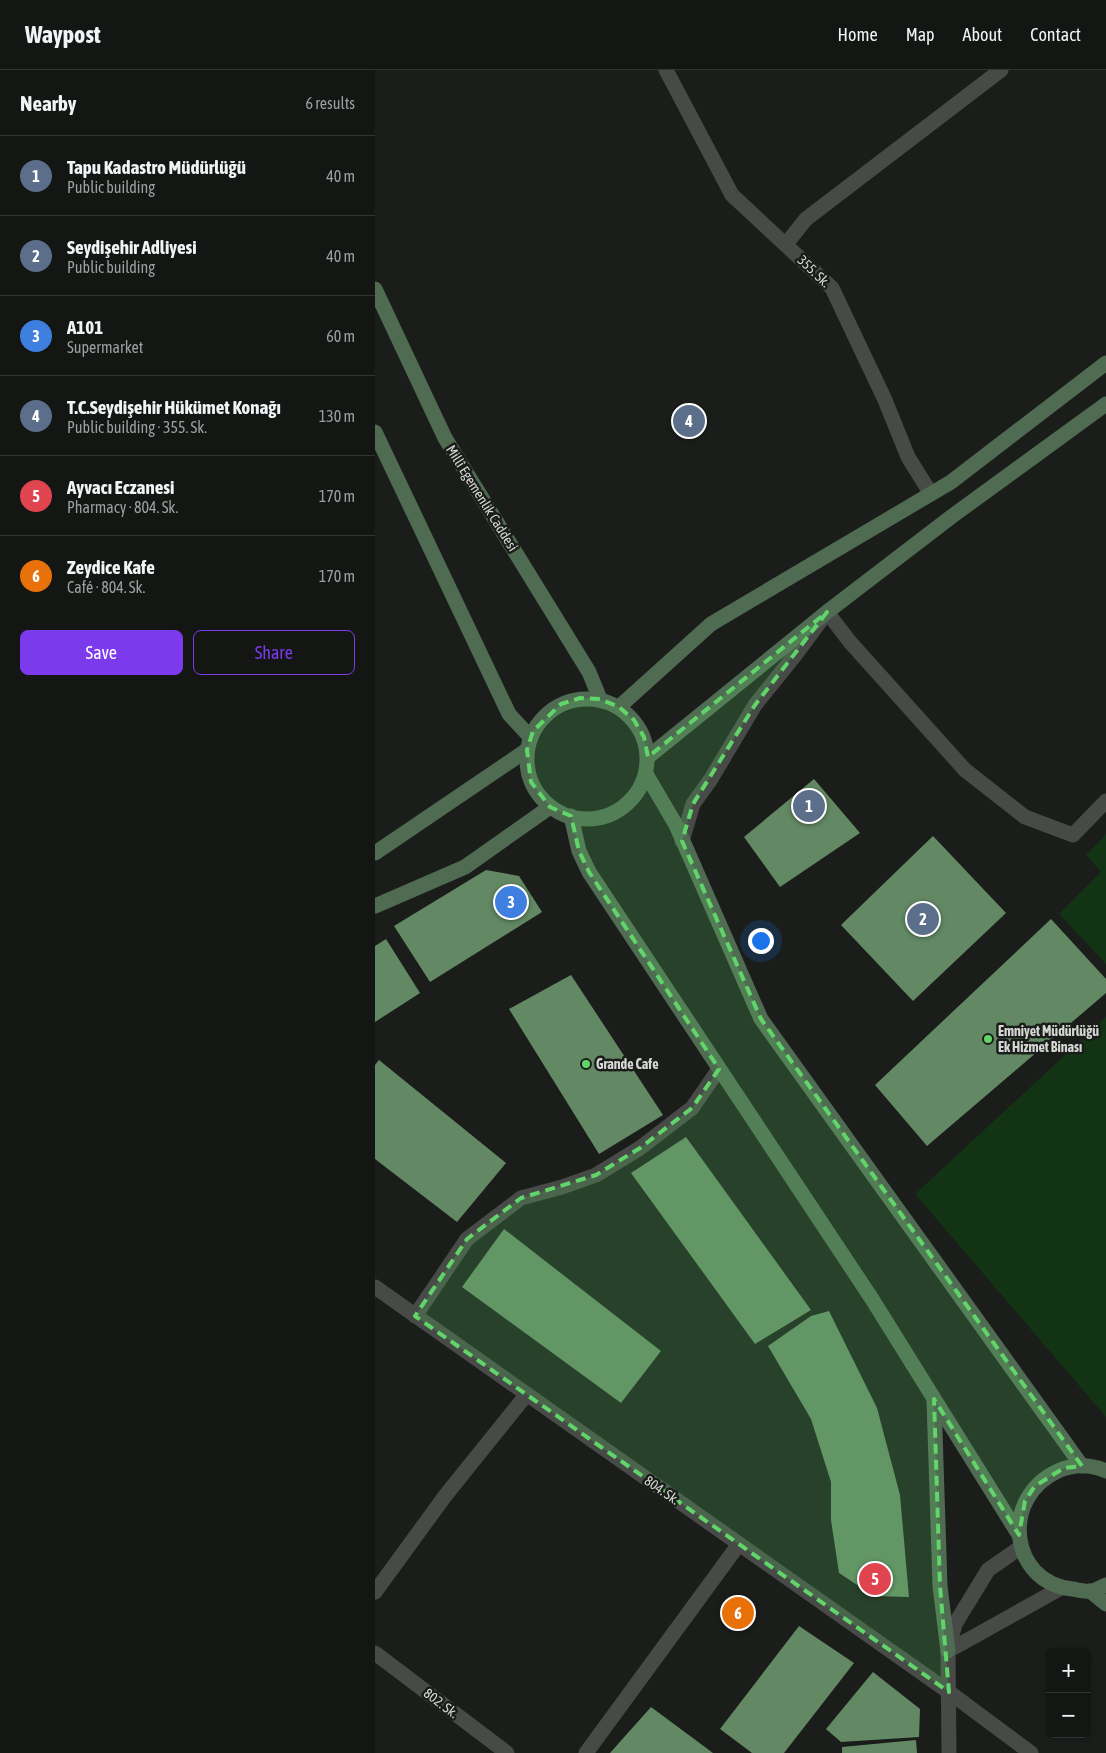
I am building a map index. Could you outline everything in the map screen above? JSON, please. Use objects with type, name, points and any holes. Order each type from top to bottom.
[{"type":"main road","name":"Millî Egemenlik Caddesi","points":[[375,289],[445,438],[589,672],[600,699]]},
{"type":"main road","points":[[619,707],[711,624],[951,482],[1106,363]]},
{"type":"main road","points":[[648,757],[827,612],[951,517],[1104,409]]},
{"type":"main road","points":[[375,432],[509,714],[529,744]]},
{"type":"main road","points":[[580,698],[600,699],[619,707],[634,720],[644,737],[648,757],[646,774],[639,790],[628,804],[613,813],[597,819],[579,819],[550,807],[539,796],[531,782],[527,766],[529,744],[533,731],[545,715],[561,704],[580,698]]},
{"type":"main road","points":[[375,853],[529,744]]},
{"type":"main road","points":[[646,774],[676,826],[761,1019],[1082,1466]]},
{"type":"main road","points":[[375,906],[465,867],[550,807]]},
{"type":"main road","points":[[571,816],[579,852],[589,872],[872,1299],[1020,1541],[1030,1564],[1043,1579],[1061,1588],[1090,1591],[1106,1585]]},
{"type":"main road","points":[[934,1398],[940,1586],[948,1651]]},
{"type":"main road","points":[[1020,1541],[1020,1518],[1025,1501],[1035,1486],[1049,1475],[1064,1468],[1082,1466],[1104,1468]]},
{"type":"main road","points":[[1090,1591],[1106,1604]]},
{"type":"street","name":"355. Sk.","points":[[666,70],[732,195],[832,288],[885,400],[908,457],[931,494]]},
{"type":"street","points":[[786,244],[806,219],[1001,70]]},
{"type":"street","points":[[682,840],[693,804],[711,779],[755,705],[827,612],[850,642],[965,770],[1025,817],[1073,835],[1106,802]]},
{"type":"street","points":[[415,1316],[467,1240],[521,1198],[562,1187],[596,1175],[640,1148],[692,1108],[719,1069]]},
{"type":"street","name":"804. Sk.","points":[[375,1287],[949,1692],[1031,1753]]},
{"type":"street","points":[[375,1592],[445,1496],[527,1394]]},
{"type":"street","points":[[949,1753],[948,1651],[955,1624],[988,1570],[1020,1541]]},
{"type":"street","points":[[586,1753],[739,1544]]},
{"type":"street","points":[[948,1651],[1061,1588]]},
{"type":"street","name":"802. Sk.","points":[[375,1653],[501,1751]]},
{"type":"highlighted area","points":[[827,612],[755,705],[693,804],[682,841],[761,1019],[1082,1466],[1064,1468],[1035,1486],[1025,1501],[1019,1535],[934,1399],[940,1586],[949,1692],[415,1316],[467,1239],[521,1198],[596,1175],[640,1148],[692,1108],[719,1069],[589,872],[579,851],[571,816],[550,807],[531,782],[527,750],[533,731],[561,704],[580,698],[600,699],[619,707],[634,720],[644,737],[648,757]]},
{"type":"green space","points":[[1106,834],[1106,964],[1059,914],[1101,872],[1086,855]]},
{"type":"green space","points":[[1106,1017],[1106,1417],[915,1194]]},
{"type":"building","points":[[814,779],[860,833],[780,887],[744,837]]},
{"type":"building","points":[[933,836],[1006,913],[913,1001],[841,925]]},
{"type":"building","points":[[486,870],[519,876],[542,912],[430,982],[394,926]]},
{"type":"building","name":"Emniyet Müdürlüğü Ek Hizmet Binası","points":[[1051,919],[1106,979],[1106,993],[927,1146],[875,1085]]},
{"type":"building","points":[[386,939],[420,993],[375,1022],[375,946]]},
{"type":"building","points":[[571,975],[663,1115],[599,1154],[509,1009]]},
{"type":"building","points":[[379,1060],[506,1163],[457,1222],[375,1159],[375,1065]]},
{"type":"building","points":[[686,1137],[811,1310],[755,1344],[631,1173]]},
{"type":"building","points":[[504,1229],[661,1351],[621,1403],[462,1287]]},
{"type":"building","points":[[829,1311],[877,1408],[900,1495],[909,1597],[874,1596],[839,1573],[831,1520],[831,1482],[811,1419],[768,1346],[811,1316]]},
{"type":"building","points":[[799,1626],[854,1663],[784,1753],[752,1753],[720,1729]]},
{"type":"building","points":[[873,1672],[920,1709],[919,1737],[841,1742],[826,1729]]},
{"type":"building","points":[[651,1707],[713,1753],[610,1753]]},
{"type":"building","points":[[916,1740],[917,1753],[842,1753],[842,1747]]},
{"type":"place","name":"T.C.Seydişehir Hükümet Konağı","points":[[689,421]]},
{"type":"place","name":"Tapu Kadastro Müdürlüğü","points":[[809,806]]},
{"type":"place","name":"A101","points":[[511,902]]},
{"type":"place","name":"Seydişehir Adliyesi","points":[[923,919]]},
{"type":"place","name":"Emniyet Müdürlüğü Ek Hizmet Binası","points":[[988,1039]]},
{"type":"place","name":"Grande Cafe","points":[[586,1064]]},
{"type":"place","name":"Ayvacı Eczanesi","points":[[875,1579]]},
{"type":"place","name":"Zeydice Kafe","points":[[738,1613]]}]
